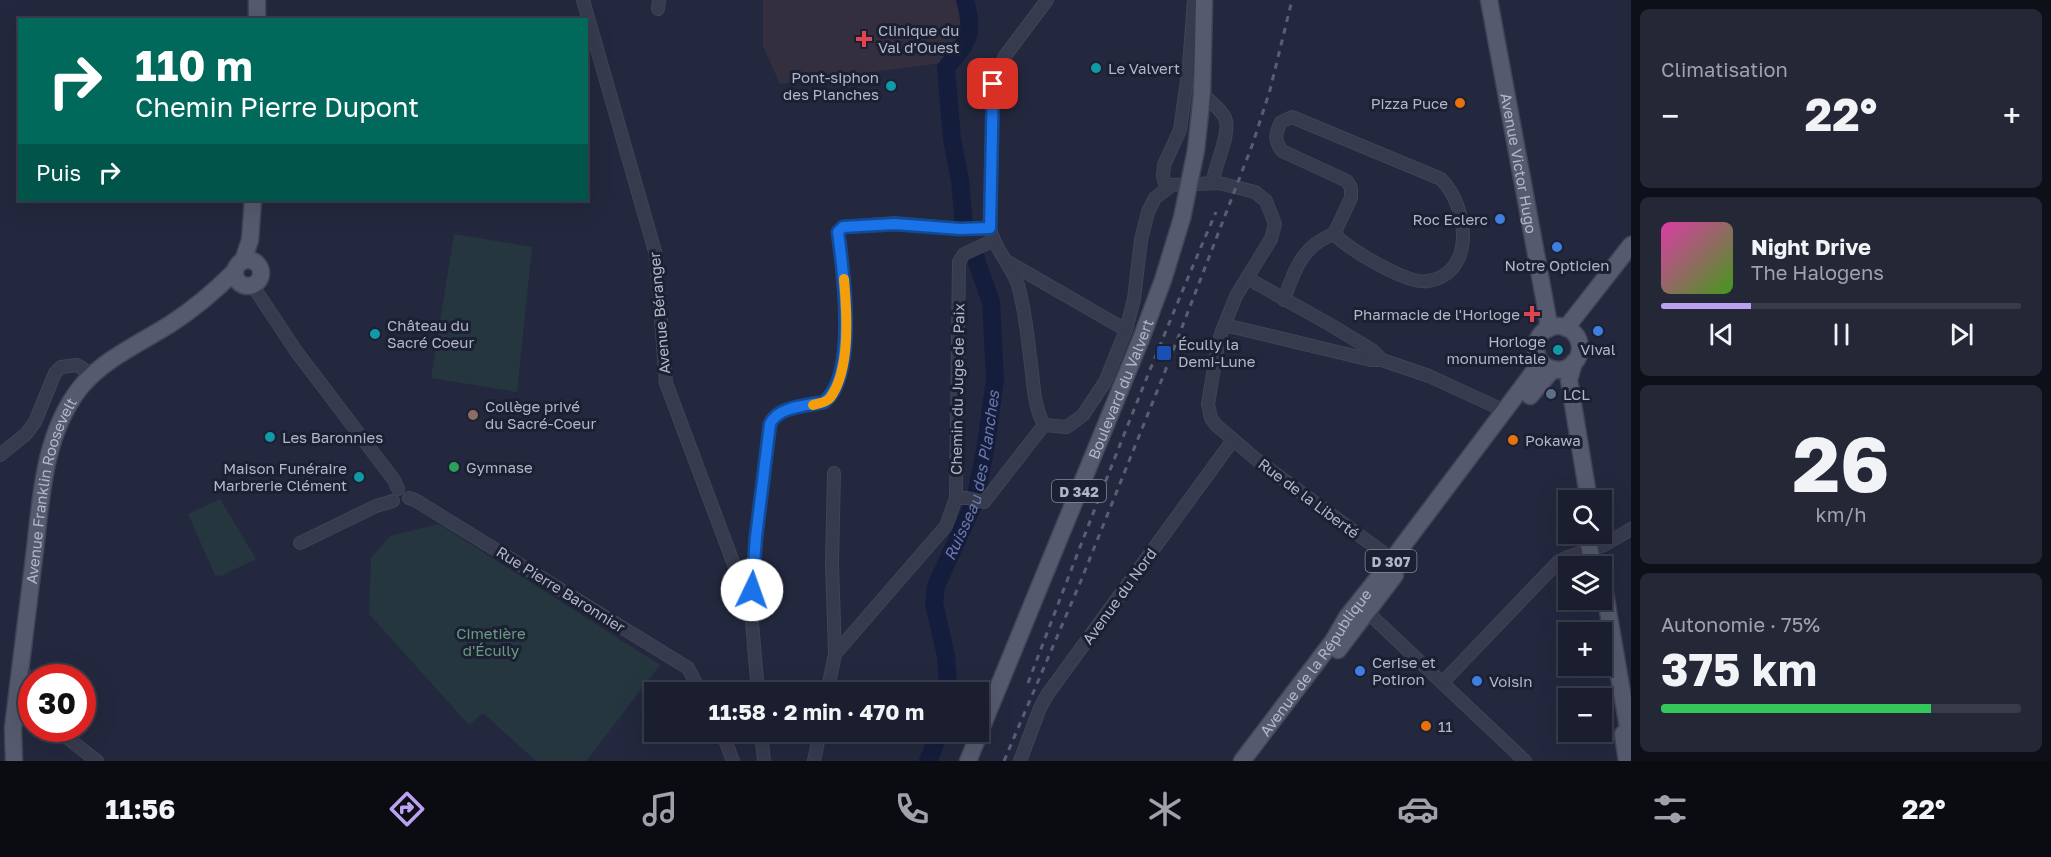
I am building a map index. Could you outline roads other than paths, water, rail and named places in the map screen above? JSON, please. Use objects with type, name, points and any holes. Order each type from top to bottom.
[{"type":"main road","points":[[257,0],[257,18]]},
{"type":"main road","name":"Boulevard du Valvert","points":[[968,761],[1142,339],[1163,280],[1182,218],[1196,150],[1202,94],[1204,0]]},
{"type":"main road","name":"Avenue Victor Hugo","points":[[1489,0],[1548,319],[1558,328]]},
{"type":"main road","name":"Avenue Victor Hugo","points":[[1495,0],[1558,328]]},
{"type":"main road","points":[[246,273],[253,201]]},
{"type":"main road","points":[[1582,490],[1564,409],[1561,378],[1536,351],[1536,344],[1538,338],[1558,328],[1631,245]]},
{"type":"main road","points":[[1550,367],[1569,366],[1574,362],[1578,356],[1579,342],[1586,322],[1631,261]]},
{"type":"main road","name":"Avenue Franklin Roosevelt","points":[[21,664],[49,452],[58,426],[80,388],[110,361],[175,321],[213,292],[246,273]]},
{"type":"main road","points":[[1558,328],[1574,333],[1579,342]]},
{"type":"main road","points":[[1574,362],[1569,380],[1583,490]]},
{"type":"main road","name":"Avenue de la République","points":[[1255,761],[1366,611],[1393,560],[1505,411],[1550,367]]},
{"type":"main road","name":"Avenue de la République","points":[[1393,560],[1537,387],[1550,367]]},
{"type":"main road","points":[[1602,610],[1614,701],[1627,740]]},
{"type":"main road","points":[[1607,610],[1627,740],[1628,761]]},
{"type":"main road","name":"Avenue de la République","points":[[1242,761],[1333,641],[1366,611]]},
{"type":"main road","name":"Avenue Franklin Roosevelt","points":[[14,761],[13,728],[18,689]]},
{"type":"street","name":"Avenue Béranger","points":[[583,0],[656,255],[666,383],[751,610],[757,682]]},
{"type":"street","points":[[1047,0],[1005,56],[993,84],[986,229],[989,242],[1008,262],[1126,330]]},
{"type":"street","points":[[1166,188],[1163,176],[1164,165],[1174,147],[1181,119],[1189,66],[1194,0]]},
{"type":"street","points":[[1202,94],[1224,115],[1227,126],[1213,182]]},
{"type":"street","points":[[1284,300],[1292,276],[1306,254],[1319,239],[1334,234],[1351,198],[1352,188],[1347,181],[1282,151],[1276,144],[1275,135],[1281,122],[1292,117],[1441,179],[1450,188],[1464,229],[1463,248],[1456,265],[1443,276],[1427,282],[1410,280],[1364,256],[1343,243],[1334,234]]},
{"type":"street","points":[[1044,425],[1067,428],[1083,416],[1105,382],[1126,330],[1134,299],[1141,240],[1148,212],[1155,198],[1166,188],[1177,184],[1213,182],[1255,192],[1266,201],[1273,213],[1275,224],[1271,239],[1236,296],[1225,325],[1371,360],[1382,360],[1429,376],[1505,411]]},
{"type":"street","points":[[751,610],[756,537],[770,424],[773,417],[780,412],[824,402],[829,398],[841,369],[847,331],[838,232],[843,227],[895,224],[986,229]]},
{"type":"street","name":"Chemin du Juge de Paix","points":[[829,682],[835,654],[946,526],[962,498],[959,262],[964,255],[989,242]]},
{"type":"street","points":[[1008,262],[1022,302],[1036,410],[1044,425]]},
{"type":"street","points":[[246,273],[296,351],[394,480],[396,495],[300,543]]},
{"type":"street","points":[[1247,278],[1372,350],[1382,360]]},
{"type":"street","name":"Rue de la Liberté","points":[[1225,325],[1218,344],[1208,409],[1216,425],[1257,460],[1393,560]]},
{"type":"street","points":[[0,455],[26,434],[35,422],[55,373],[61,367],[77,365],[93,375]]},
{"type":"street","points":[[962,498],[984,501],[1044,425]]},
{"type":"street","name":"Avenue du Nord","points":[[1020,761],[1047,695],[1233,440]]},
{"type":"street","points":[[834,473],[832,564],[835,654]]},
{"type":"street","name":"Rue Pierre Baronnier","points":[[396,495],[398,505],[403,505],[409,498],[415,500],[688,668],[695,682]]},
{"type":"street","points":[[1612,536],[1631,529]]},
{"type":"street","points":[[1443,682],[1558,562],[1592,544]]},
{"type":"street","points":[[1366,611],[1525,761]]},
{"type":"street","points":[[73,742],[97,761]]},
{"type":"street","points":[[726,742],[733,761]]},
{"type":"street","points":[[762,742],[764,761]]},
{"type":"street","points":[[814,761],[818,742]]},
{"type":"waterway","name":"Ruisseau des Planches","points":[[964,225],[960,180],[952,139],[946,68],[960,51],[969,30],[965,0]]},
{"type":"waterway","name":"Ruisseau des Planches","points":[[948,682],[946,656],[934,603],[936,586],[975,501],[995,379],[991,302],[974,254]]},
{"type":"waterway","name":"Ruisseau des Planches","points":[[928,761],[936,742]]},
{"type":"railway","points":[[1004,761],[1080,583],[1253,143],[1270,90],[1292,0]]},
{"type":"railway","points":[[1028,683],[1119,446],[1216,212]]},
{"type":"place","name":"Clinique du Val d'Ouest","points":[[864,39]]},
{"type":"place","name":"Le Valvert","points":[[1096,68]]},
{"type":"place","name":"Pont-siphon des Planches","points":[[891,86]]},
{"type":"place","name":"Pizza Puce","points":[[1460,103]]},
{"type":"place","name":"Roc Eclerc","points":[[1500,219]]},
{"type":"place","name":"Notre Opticien","points":[[1557,247]]},
{"type":"place","name":"Pharmacie de l'Horloge","points":[[1532,314]]},
{"type":"place","name":"Vival","points":[[1598,331]]},
{"type":"place","name":"Château du Sacré Coeur","points":[[375,334]]},
{"type":"place","name":"Horloge monumentale","points":[[1558,350]]},
{"type":"place","name":"Écully la Demi-Lune","points":[[1164,353]]},
{"type":"place","name":"LCL","points":[[1551,394]]},
{"type":"place","name":"Collège privé du Sacré-Coeur","points":[[473,415]]},
{"type":"place","name":"Les Baronnies","points":[[270,437]]},
{"type":"place","name":"Pokawa","points":[[1513,440]]},
{"type":"place","name":"Gymnase","points":[[454,467]]},
{"type":"place","name":"Maison Funéraire Marbrerie Clément","points":[[359,477]]},
{"type":"place","name":"Cerise et Potiron","points":[[1360,671]]},
{"type":"place","name":"Voisin","points":[[1477,681]]},
{"type":"place","name":"11","points":[[1426,726]]},
{"type":"park label","name":"Cimetière d'Écully","points":[[491,642]]}]
